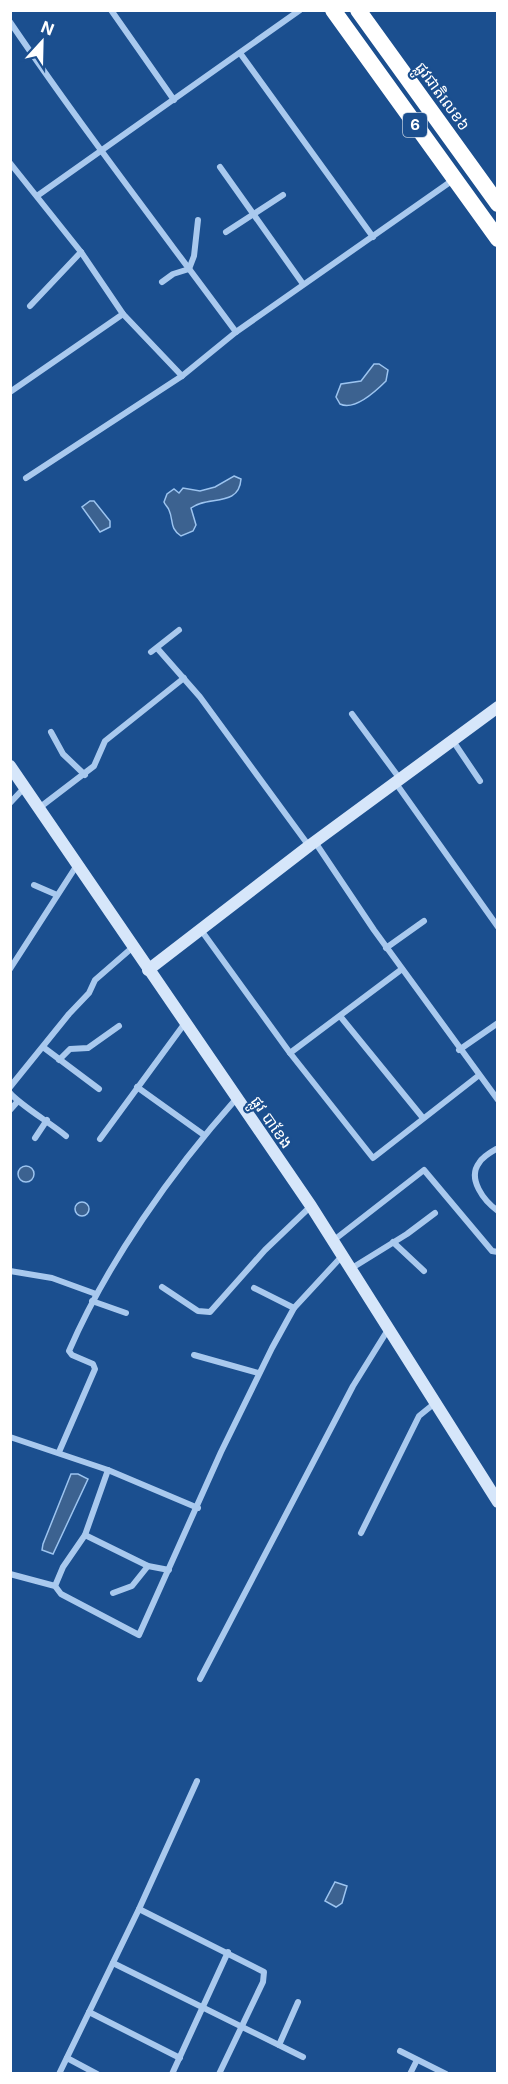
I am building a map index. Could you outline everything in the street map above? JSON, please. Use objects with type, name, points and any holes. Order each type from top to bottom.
[{"type":"highway","name":"6","points":[[333,10],[498,239]]},
{"type":"highway","name":"ផ្លូវជាតិលេខ៦","points":[[358,10],[498,204]]},
{"type":"street","points":[[111,10],[174,100]]},
{"type":"street","points":[[38,195],[300,10]]},
{"type":"street","points":[[10,22],[79,123],[236,332]]},
{"type":"street","points":[[240,53],[373,237]]},
{"type":"street","points":[[10,163],[38,195],[81,252],[123,314],[182,375]]},
{"type":"street","points":[[220,167],[303,284]]},
{"type":"street","points":[[26,478],[182,375],[236,332],[454,179]]},
{"type":"street","points":[[226,232],[283,195]]},
{"type":"street","points":[[189,269],[194,256],[198,220]]},
{"type":"street","points":[[30,306],[81,252]]},
{"type":"street","points":[[162,282],[173,274],[189,269]]},
{"type":"street","points":[[10,392],[123,314]]},
{"type":"street","points":[[151,652],[179,630]]},
{"type":"street","points":[[157,648],[184,678],[312,844],[459,1050],[498,1100]]},
{"type":"street","points":[[39,808],[85,775],[94,766],[105,741],[184,678]]},
{"type":"street","points":[[148,970],[312,844],[498,707]]},
{"type":"street","points":[[352,714],[498,927]]},
{"type":"street","points":[[51,732],[63,754],[85,775]]},
{"type":"street","points":[[453,740],[480,781]]},
{"type":"street","name":"ផ្លូវ បាខែង","points":[[10,766],[334,1240],[498,1502]]},
{"type":"street","points":[[10,803],[25,787]]},
{"type":"street","points":[[10,969],[77,865]]},
{"type":"street","points":[[34,885],[57,895]]},
{"type":"street","points":[[386,948],[424,921]]},
{"type":"street","points":[[201,930],[290,1053],[373,1158],[478,1076]]},
{"type":"street","points":[[10,1087],[89,993],[102,972],[133,947]]},
{"type":"street","points":[[290,1053],[402,969]]},
{"type":"street","points":[[340,1016],[423,1118]]},
{"type":"street","points":[[100,1139],[185,1023]]},
{"type":"street","points":[[459,1050],[498,1023]]},
{"type":"street","points":[[59,1060],[70,1049],[87,1048],[119,1026]]},
{"type":"street","points":[[43,1047],[99,1089]]},
{"type":"street","points":[[137,1087],[204,1136]]},
{"type":"street","points":[[10,1093],[66,1136]]},
{"type":"street","points":[[58,1452],[96,1368],[69,1351],[92,1301],[204,1136],[236,1099]]},
{"type":"street","points":[[10,1110],[18,1101]]},
{"type":"street","points":[[35,1138],[47,1120]]},
{"type":"street","points":[[498,1148],[478,1163],[474,1174],[479,1191],[498,1211]]},
{"type":"street","points":[[334,1240],[424,1170],[492,1251],[498,1252]]},
{"type":"street","points":[[162,1287],[198,1311],[210,1312],[265,1250],[311,1206]]},
{"type":"street","points":[[352,1268],[435,1213]]},
{"type":"street","points":[[393,1242],[424,1271]]},
{"type":"street","points":[[10,1574],[55,1586],[61,1594],[139,1635],[258,1373],[294,1308],[343,1255]]},
{"type":"street","points":[[10,1271],[52,1278],[96,1294]]},
{"type":"street","points":[[254,1288],[294,1308]]},
{"type":"street","points":[[92,1301],[126,1313]]},
{"type":"street","points":[[200,1679],[348,1395],[389,1327]]},
{"type":"street","points":[[194,1355],[258,1373]]},
{"type":"street","points":[[361,1533],[419,1416],[436,1402]]},
{"type":"street","points":[[10,1437],[108,1470],[198,1508]]},
{"type":"street","points":[[55,1586],[63,1567],[85,1535],[108,1470]]},
{"type":"street","points":[[85,1535],[148,1566],[170,1570]]},
{"type":"street","points":[[113,1593],[132,1586],[148,1566]]},
{"type":"street","points":[[59,2073],[139,1909],[197,1781]]},
{"type":"street","points":[[139,1909],[260,1968],[264,1975],[220,2071],[230,2073]]},
{"type":"street","points":[[172,2073],[228,1952]]},
{"type":"street","points":[[113,1963],[303,2056]]},
{"type":"street","points":[[279,2045],[298,2002]]},
{"type":"street","points":[[89,2012],[180,2058]]},
{"type":"street","points":[[400,2051],[446,2073]]},
{"type":"street","points":[[66,2058],[97,2073]]},
{"type":"street","points":[[410,2073],[417,2060]]},
{"type":"water","points":[[374,364],[379,364],[388,370],[386,381],[371,395],[352,405],[340,404],[336,397],[341,384],[361,381]]},
{"type":"water","points":[[234,476],[241,479],[235,494],[191,508],[196,525],[193,531],[181,536],[177,533],[173,527],[169,509],[164,502],[167,494],[174,489],[179,493],[183,488],[200,491],[215,487]]},
{"type":"water","points":[[94,501],[110,521],[110,527],[100,532],[82,507]]},
{"type":"water","points":[[26,1166],[34,1174],[26,1182],[18,1174]]},
{"type":"water","points":[[79,1202],[85,1202],[89,1209],[85,1216],[79,1216],[75,1212],[75,1206]]},
{"type":"water","points":[[71,1474],[78,1474],[88,1479],[53,1554],[42,1550],[43,1544]]},
{"type":"water","points":[[335,1882],[347,1886],[342,1903],[336,1907],[325,1901]]}]
